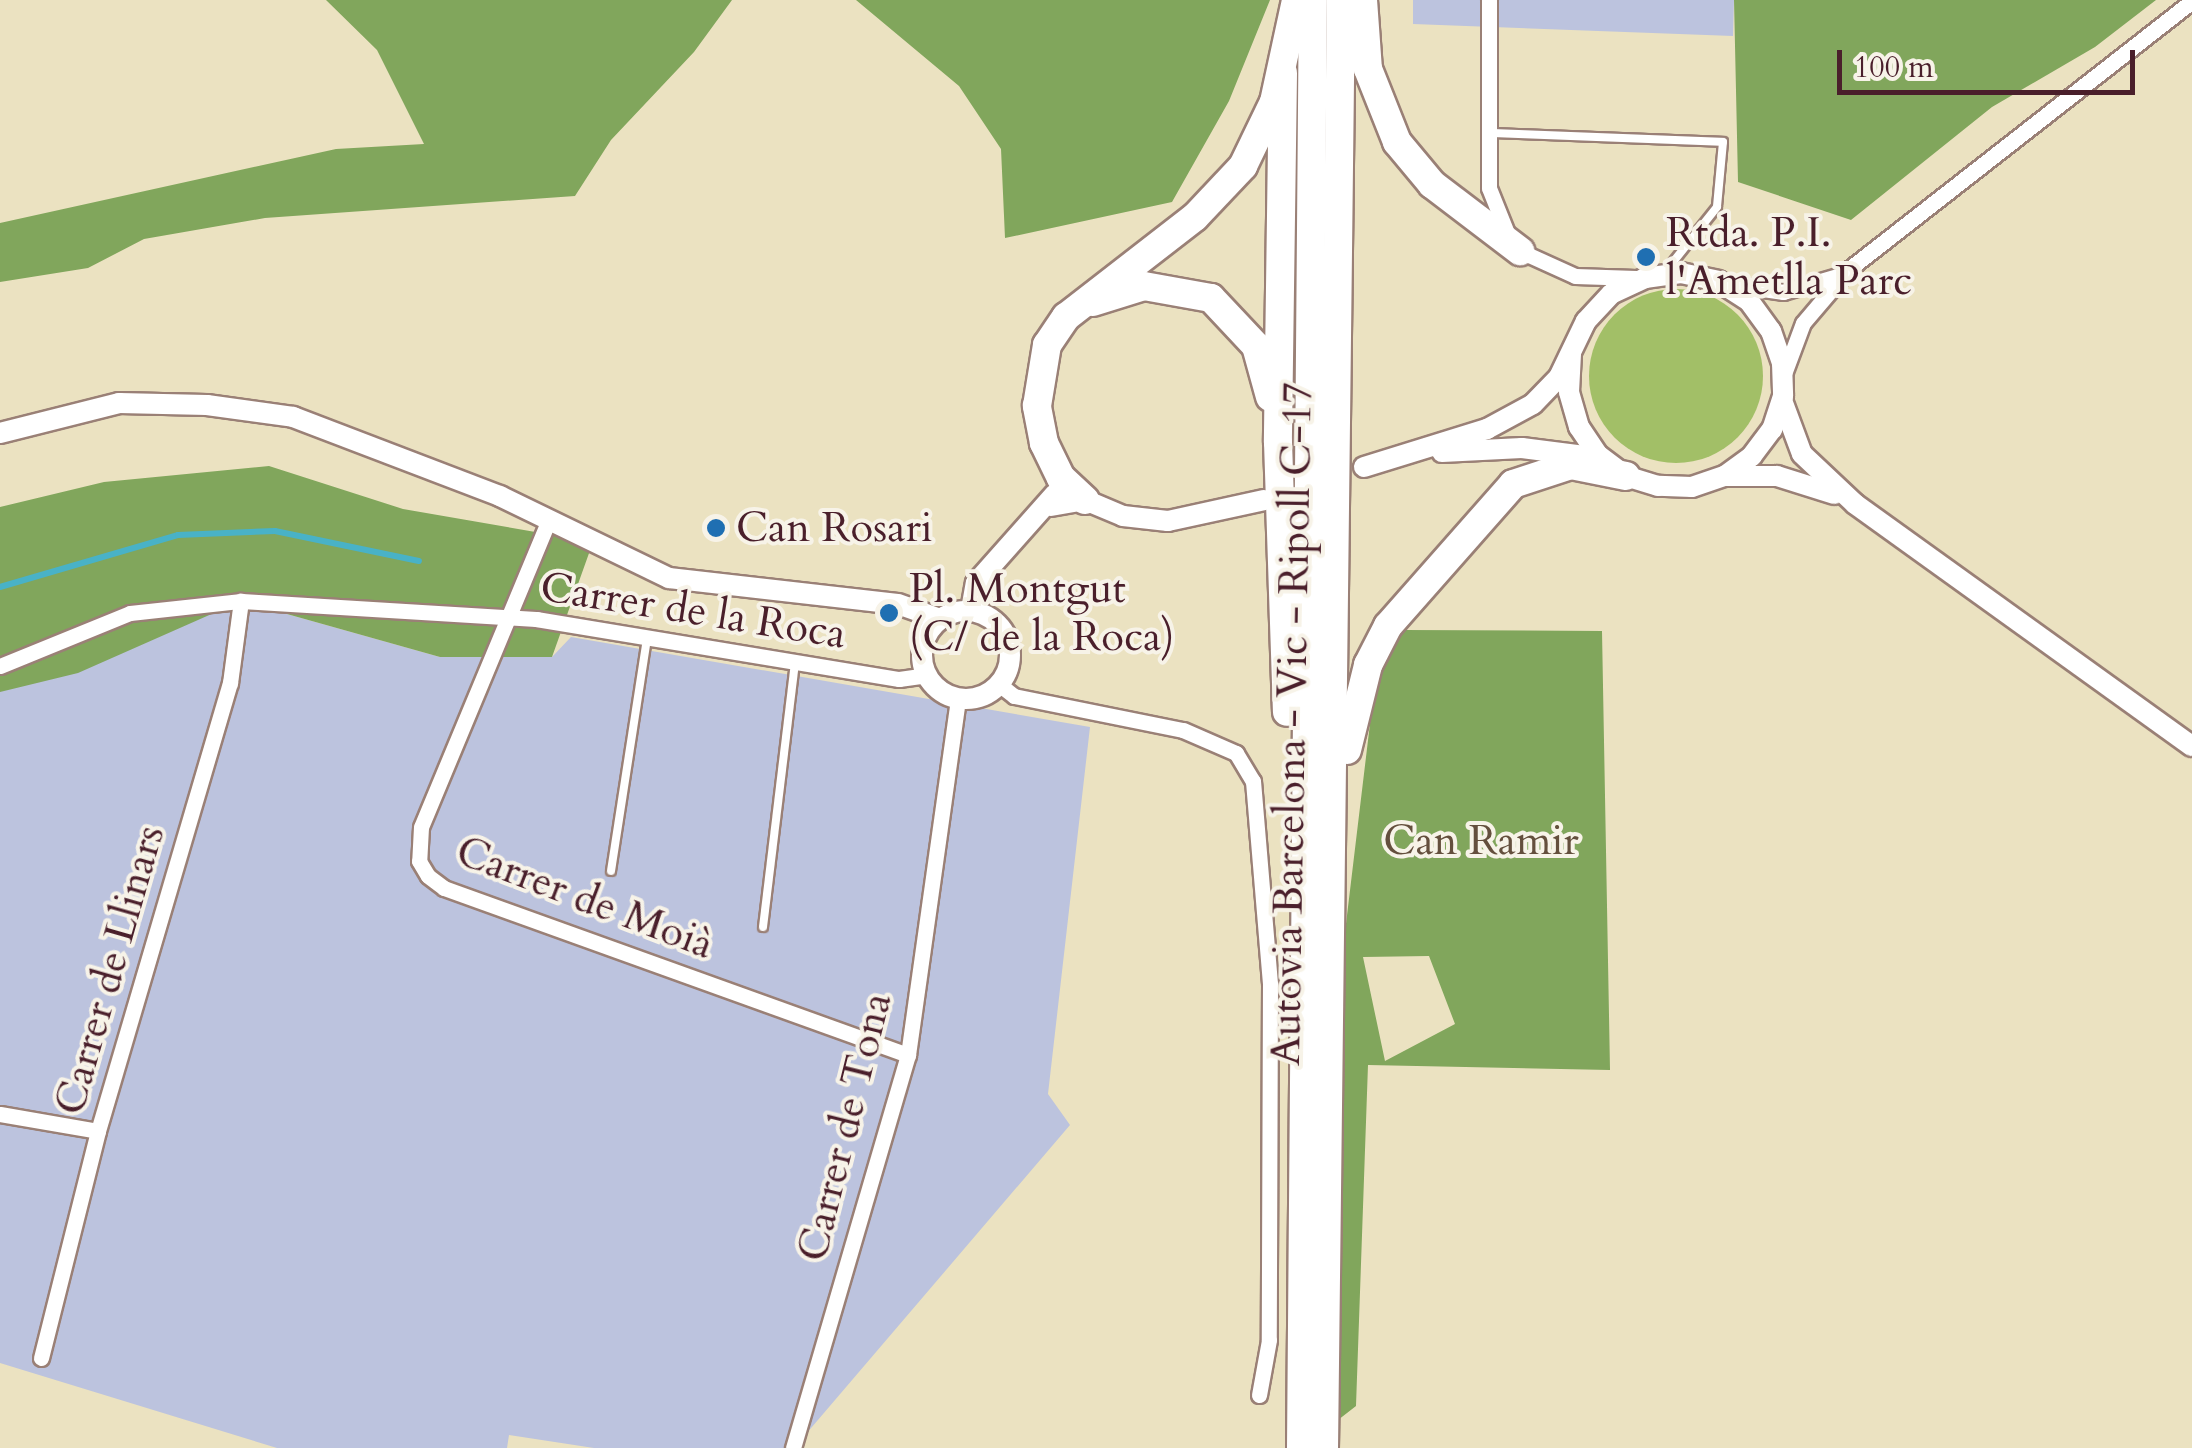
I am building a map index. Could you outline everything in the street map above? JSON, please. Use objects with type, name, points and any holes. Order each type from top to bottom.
[{"type":"highway","points":[[1296,0],[1283,73],[1278,442],[1290,814],[1304,928]]},
{"type":"highway","name":"Autovia Barcelona - Vic - Ripoll C-17","points":[[1301,1448],[1313,0]]},
{"type":"highway","name":"Autovia Barcelona - Vic - Ripoll C-17","points":[[1324,1448],[1341,0]]},
{"type":"highway","points":[[1363,0],[1368,69],[1397,142],[1432,184],[1520,252]]},
{"type":"highway","points":[[1084,500],[1062,478],[1044,444],[1037,396],[1047,345],[1066,317],[1218,196],[1254,148],[1283,73]]},
{"type":"highway","points":[[1066,317],[1144,286],[1212,298],[1256,346],[1278,442]]},
{"type":"highway","points":[[1332,856],[1350,724],[1388,626],[1513,484],[1552,466],[1616,468]]},
{"type":"highway","points":[[1324,1420],[1336,1448]]},
{"type":"street","points":[[1488,0],[1493,206],[1520,252],[1575,276],[1654,276],[1783,292],[1850,269]]},
{"type":"street","points":[[1386,460],[1484,448],[1616,468],[1658,486],[1692,487],[1724,476],[1752,456],[1772,429],[1803,322],[1850,269],[2192,0]]},
{"type":"street","points":[[1364,466],[1512,416],[1548,390],[1571,355],[1586,321],[1612,294],[1654,276]]},
{"type":"street","points":[[1718,281],[1749,301],[1772,330],[1782,389],[1802,454],[1854,504],[2192,746]]},
{"type":"street","points":[[1571,355],[1568,392],[1579,427],[1616,468]]},
{"type":"street","points":[[0,433],[118,403],[207,405],[294,417],[406,457],[669,578],[898,604],[940,619],[971,610],[1000,624],[1010,645],[1010,667],[1000,685],[984,696],[958,699],[926,676],[921,654],[940,619]]},
{"type":"street","points":[[1724,476],[1776,476],[1854,504]]},
{"type":"street","points":[[971,610],[976,584],[1002,549],[1051,506],[1062,478]]},
{"type":"street","points":[[1051,506],[1084,500],[1123,516],[1168,520],[1264,500]]},
{"type":"street","name":"Carrer de Moià","points":[[548,522],[421,828],[419,861],[428,876],[444,888],[908,1055]]},
{"type":"street","name":"Carrer de la Roca","points":[[0,666],[130,612],[241,601],[508,618],[647,637],[898,680],[926,676]]},
{"type":"street","name":"Carrer de Llinars","points":[[42,1358],[98,1131],[230,683],[241,601]]},
{"type":"street","points":[[1000,685],[1014,696],[1183,730],[1236,752],[1253,781],[1270,984],[1268,1340],[1259,1396]]},
{"type":"street","name":"Carrer de Tona","points":[[793,1448],[908,1055],[958,699]]},
{"type":"street","points":[[0,1114],[98,1131]]},
{"type":"lane","points":[[1490,133],[1723,142],[1717,207],[1654,276]]},
{"type":"lane","points":[[611,871],[647,637]]},
{"type":"lane","points":[[764,928],[795,662]]},
{"type":"shaded area","points":[[1413,0],[1734,0],[1733,36],[1413,24]]},
{"type":"shaded area","points":[[241,601],[440,657],[552,657],[571,637],[1090,727],[1048,1094],[1070,1125],[794,1448],[594,1448],[509,1435],[507,1448],[277,1448],[0,1363],[0,666]]},
{"type":"green space","points":[[326,0],[732,0],[694,52],[611,140],[575,196],[265,218],[144,239],[88,268],[0,282],[0,223],[336,149],[424,144],[377,50]]},
{"type":"green space","points":[[856,0],[1270,0],[1229,101],[1172,202],[1005,238],[1001,149],[959,86]]},
{"type":"green space","points":[[1734,0],[2156,0],[2095,47],[1992,107],[1851,220],[1738,182]]},
{"type":"green space","points":[[1676,289],[1709,296],[1737,315],[1756,343],[1763,376],[1756,409],[1737,437],[1709,456],[1676,463],[1643,456],[1615,437],[1596,409],[1589,376],[1596,343],[1615,315],[1643,296]]},
{"type":"green space","points":[[269,466],[403,509],[593,542],[552,657],[440,657],[241,601],[78,673],[0,692],[0,507],[104,482]]},
{"type":"green space","name":"Can Ramir","points":[[1403,630],[1602,631],[1610,1070],[1368,1065],[1356,1406],[1338,1420],[1342,957],[1375,682]],"holes":[[[1429,956],[1455,1024],[1385,1061],[1363,957]]]},
{"type":"waterway","points":[[0,587],[178,535],[275,531],[419,561]]},
{"type":"place","name":"Rtda. P.I. l'Ametlla Parc","points":[[1646,257]]},
{"type":"place","name":"Can Rosari","points":[[716,528]]},
{"type":"place","name":"Pl. Montgut (C/ de la Roca)","points":[[889,613]]}]
